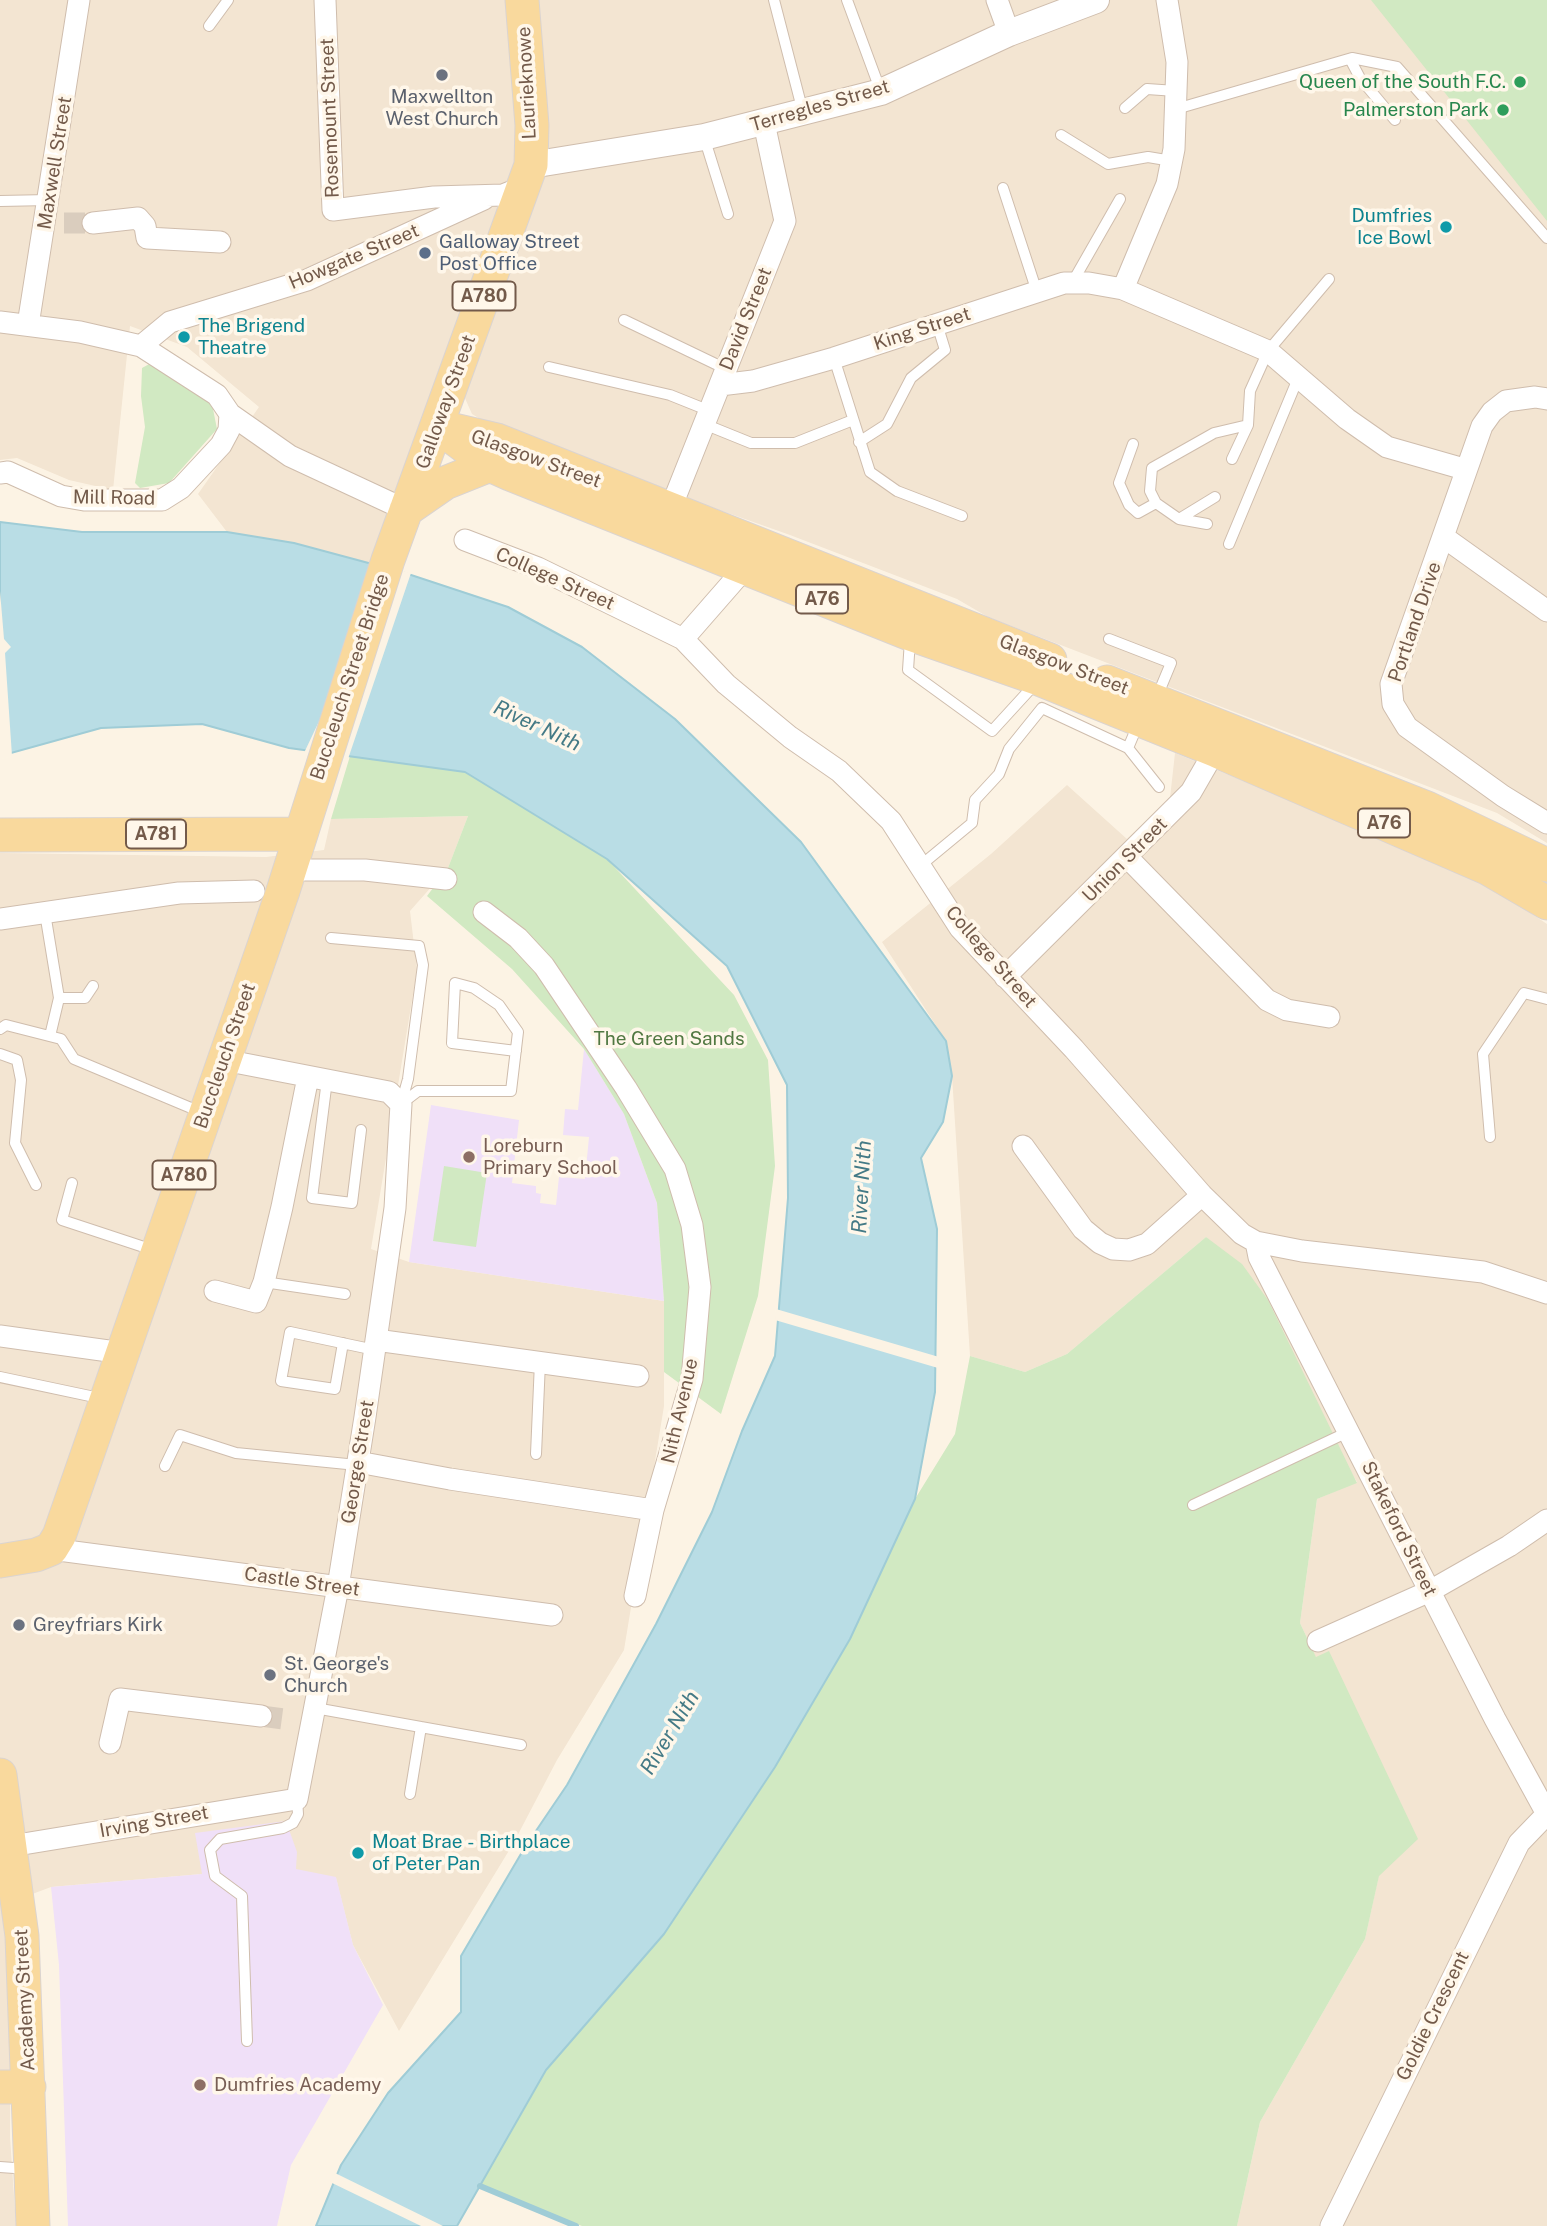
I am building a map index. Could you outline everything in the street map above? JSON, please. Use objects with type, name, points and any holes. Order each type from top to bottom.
[{"type":"main road","name":"Laurieknowe","points":[[522,0],[532,125],[527,176]]},
{"type":"main road","name":"Galloway Street","points":[[388,560],[527,176]]},
{"type":"main road","name":"Glasgow Street","points":[[437,426],[490,464],[621,520],[910,634],[1039,679],[1141,723],[1222,740]]},
{"type":"main road","name":"Glasgow Street","points":[[437,426],[497,440],[670,510],[1141,723]]},
{"type":"main road","points":[[406,510],[445,483],[490,464]]},
{"type":"main road","name":"Buccleuch Street Bridge","points":[[312,794],[388,560]]},
{"type":"main road","name":"A76","points":[[1222,740],[1427,808],[1547,865]]},
{"type":"main road","name":"A76","points":[[1222,740],[1487,868],[1547,903]]},
{"type":"main road","name":"Buccleuch Street","points":[[51,1549],[66,1516],[158,1252],[289,870],[312,794]]},
{"type":"main road","name":"A781","points":[[5,833],[80,837],[190,833],[299,834]]},
{"type":"main road","points":[[0,1561],[36,1555],[51,1549]]},
{"type":"main road","name":"Academy Street","points":[[0,1775],[27,2004],[14,2087],[15,2168],[33,2226]]},
{"type":"street","name":"Maxwell Street","points":[[28,326],[53,215],[79,0]]},
{"type":"street","name":"Rosemount Street","points":[[325,0],[333,210],[434,197],[503,195],[527,176]]},
{"type":"street","points":[[997,0],[1009,33]]},
{"type":"street","name":"Terregles Street","points":[[527,176],[764,123],[881,92],[1009,33],[1096,0]]},
{"type":"street","points":[[1123,289],[1152,222],[1172,160],[1176,100],[1174,30],[1167,0]]},
{"type":"street","name":"David Street","points":[[670,510],[785,221],[764,123]]},
{"type":"street","name":"Howgate Street","points":[[141,346],[170,322],[307,280],[491,196]]},
{"type":"street","points":[[93,223],[138,218],[145,226],[147,238],[220,242]]},
{"type":"street","name":"King Street","points":[[723,377],[753,381],[1072,283],[1123,289],[1268,351],[1300,375],[1348,419],[1387,447],[1464,469]]},
{"type":"street","points":[[0,322],[79,332],[141,346],[217,395],[229,414],[290,456],[406,510]]},
{"type":"street","name":"Portland Drive","points":[[1547,399],[1535,397],[1506,401],[1492,412],[1482,426],[1464,469],[1445,538],[1391,684],[1393,704],[1407,727],[1423,741],[1547,823]]},
{"type":"street","name":"Mill Road","points":[[0,473],[8,472],[61,496],[84,500],[162,500],[181,488],[220,445],[229,430],[229,414]]},
{"type":"street","points":[[1445,538],[1547,611]]},
{"type":"street","name":"College Street","points":[[465,540],[538,568],[683,639],[726,684],[857,788],[891,821],[960,928],[1074,1049],[1202,1195],[1242,1234],[1256,1242]]},
{"type":"street","points":[[683,639],[745,568]]},
{"type":"street","name":"Union Street","points":[[1005,977],[1128,858],[1191,792],[1222,740]]},
{"type":"street","points":[[1128,858],[1267,1000],[1287,1010],[1329,1017]]},
{"type":"street","points":[[289,870],[365,870],[446,879]]},
{"type":"street","points":[[0,919],[179,893],[254,891]]},
{"type":"street","name":"Nith Avenue","points":[[484,912],[518,938],[544,966],[626,1088],[675,1169],[692,1224],[700,1287],[692,1379],[653,1510],[635,1596]]},
{"type":"street","points":[[224,1060],[389,1092],[401,1113]]},
{"type":"street","points":[[215,1291],[256,1302],[264,1282],[317,1078]]},
{"type":"street","name":"George Street","points":[[297,1799],[306,1718],[338,1587],[358,1463],[395,1208],[401,1113]]},
{"type":"street","points":[[1023,1146],[1083,1229],[1100,1243],[1113,1249],[1129,1250],[1147,1244],[1202,1195]]},
{"type":"street","points":[[1256,1242],[1483,1272],[1547,1293]]},
{"type":"street","name":"Stakeford Street","points":[[1256,1242],[1259,1257],[1547,1814]]},
{"type":"street","points":[[0,1336],[122,1353]]},
{"type":"street","points":[[375,1345],[540,1362],[638,1376]]},
{"type":"street","points":[[358,1463],[653,1510]]},
{"type":"street","points":[[1318,1642],[1430,1591],[1547,1520]]},
{"type":"street","name":"Castle Street","points":[[51,1549],[552,1615]]},
{"type":"street","points":[[110,1743],[120,1699],[261,1716]]},
{"type":"street","name":"Irving Street","points":[[9,1866],[297,1799]]},
{"type":"street","name":"Goldie Crescent","points":[[1331,2226],[1519,1843],[1547,1814]]},
{"type":"lane","points":[[209,26],[228,0]]},
{"type":"lane","points":[[775,0],[803,112]]},
{"type":"lane","points":[[847,0],[881,92]]},
{"type":"lane","points":[[1350,59],[1360,78],[1395,120]]},
{"type":"lane","points":[[1125,108],[1147,89],[1176,100],[1350,59],[1397,67],[1547,238]]},
{"type":"lane","points":[[1060,135],[1108,164],[1148,157],[1172,160]]},
{"type":"lane","points":[[704,137],[728,214]]},
{"type":"lane","points":[[1003,188],[1037,292]]},
{"type":"lane","points":[[1072,283],[1121,199]]},
{"type":"lane","points":[[0,201],[53,215]]},
{"type":"lane","points":[[1232,459],[1248,425],[1250,391],[1268,351],[1329,279]]},
{"type":"lane","points":[[624,320],[723,377]]},
{"type":"lane","points":[[859,442],[887,424],[911,378],[945,350],[937,324]]},
{"type":"lane","points":[[834,358],[870,472],[882,484],[962,516]]},
{"type":"lane","points":[[549,367],[670,395],[751,443],[795,443],[853,420]]},
{"type":"lane","points":[[1229,544],[1300,375]]},
{"type":"lane","points":[[1207,524],[1179,519],[1156,503],[1150,491],[1152,468],[1214,433],[1248,425]]},
{"type":"lane","points":[[1133,444],[1119,483],[1129,505],[1138,513],[1156,503]]},
{"type":"lane","points":[[1179,519],[1215,497]]},
{"type":"lane","points":[[910,634],[908,670],[992,731],[1039,679]]},
{"type":"lane","points":[[1109,639],[1171,663],[1141,723],[1158,787]]},
{"type":"lane","points":[[920,866],[972,823],[975,800],[999,774],[1009,749],[1042,708],[1141,723]]},
{"type":"lane","points":[[45,913],[59,998],[50,1036]]},
{"type":"lane","points":[[331,937],[419,946],[423,965],[401,1113]]},
{"type":"lane","points":[[401,1113],[418,1091],[511,1091],[519,1032],[499,1005],[474,988],[455,983],[452,1043],[516,1051]]},
{"type":"lane","points":[[59,998],[85,998],[93,986]]},
{"type":"lane","points":[[1490,1137],[1483,1054],[1524,993],[1547,999]]},
{"type":"lane","points":[[0,1029],[6,1025],[61,1039],[74,1059],[205,1114]]},
{"type":"lane","points":[[0,1054],[17,1060],[21,1080],[15,1143],[36,1185]]},
{"type":"lane","points":[[317,1078],[312,1198],[352,1203],[361,1130]]},
{"type":"lane","points":[[72,1183],[62,1220],[158,1252]]},
{"type":"lane","points":[[264,1282],[345,1294]]},
{"type":"lane","points":[[343,1343],[335,1389],[281,1381],[290,1332],[343,1343],[375,1345]]},
{"type":"lane","points":[[536,1454],[540,1362]]},
{"type":"lane","points":[[0,1377],[107,1399]]},
{"type":"lane","points":[[1193,1505],[1350,1430]]},
{"type":"lane","points":[[165,1466],[180,1435],[236,1453],[358,1463]]},
{"type":"lane","points":[[306,1718],[421,1727],[521,1745]]},
{"type":"lane","points":[[410,1794],[421,1727]]},
{"type":"lane","points":[[247,2041],[242,1896],[215,1877],[210,1850],[220,1839],[282,1828],[293,1823],[299,1814],[297,1799]]},
{"type":"shaded area","points":[[0,0],[506,0],[527,147],[370,563],[294,543],[227,532],[198,494],[259,407],[187,347],[130,326],[113,490],[69,480],[17,458],[0,460]]},
{"type":"shaded area","points":[[539,0],[1547,0],[1547,843],[1497,813],[988,617],[957,599],[790,535],[505,434],[472,414],[464,396],[546,130]]},
{"type":"shaded area","points":[[1175,753],[1473,875],[1547,924],[1547,2226],[1237,2226],[1260,2122],[1365,1939],[1391,1820],[1300,1623],[1317,1499],[1357,1482],[1206,1237],[1067,1354],[1025,1372],[970,1356],[952,1076],[946,1041],[882,942],[991,854],[1067,785],[1127,839],[1170,798]]},
{"type":"shaded area","points":[[468,816],[448,868],[410,911],[417,970],[371,1249],[409,1262],[664,1301],[664,1406],[624,1650],[557,1760],[513,1844],[399,2031],[353,1945],[336,1878],[202,1874],[51,1887],[11,1902],[10,2137],[16,2226],[0,2226],[0,853],[266,857],[324,850],[331,819]]},
{"type":"shaded area","name":"Loreburn Primary School","points":[[584,1049],[624,1114],[657,1203],[664,1301],[409,1262],[431,1105],[519,1120],[512,1183],[536,1186],[536,1193],[541,1194],[540,1203],[556,1205],[559,1177],[585,1179],[589,1137],[563,1135],[565,1109],[578,1110]]},
{"type":"shaded area","name":"Dumfries Academy","points":[[286,1821],[297,1852],[296,1869],[336,1877],[353,1945],[383,2005],[291,2165],[277,2226],[68,2226],[59,1965],[51,1887],[202,1874],[195,1833]]},
{"type":"green space","name":"Palmerston Park","points":[[1371,0],[1547,0],[1547,221]]},
{"type":"green space","points":[[153,362],[212,404],[217,429],[169,483],[140,488],[135,483],[145,427],[141,396],[142,368]]},
{"type":"green space","name":"The Green Sands","points":[[350,756],[465,772],[526,807],[607,859],[734,995],[768,1060],[775,1166],[758,1296],[721,1414],[664,1372],[664,1301],[657,1203],[624,1114],[584,1049],[512,969],[427,896],[448,868],[468,816],[331,819]]},
{"type":"green space","points":[[444,1166],[487,1173],[476,1247],[433,1241]]},
{"type":"green space","points":[[1206,1237],[1242,1264],[1268,1300],[1357,1483],[1317,1499],[1300,1623],[1316,1657],[1329,1651],[1418,1839],[1379,1876],[1365,1939],[1260,2122],[1237,2226],[582,2226],[480,2186],[546,2070],[664,1934],[775,1767],[915,1499],[955,1434],[970,1356],[1025,1372],[1067,1354]]},
{"type":"water","name":"River Nith","points":[[0,522],[82,532],[227,532],[294,543],[402,572],[508,607],[582,647],[675,719],[801,842],[946,1041],[952,1076],[943,1122],[921,1158],[937,1229],[935,1392],[915,1499],[850,1639],[775,1767],[664,1934],[546,2070],[457,2226],[316,2226],[341,2165],[388,2093],[461,2012],[461,1956],[525,1847],[567,1785],[656,1624],[712,1512],[742,1431],[775,1356],[788,1198],[787,1085],[727,966],[607,859],[465,772],[289,748],[202,724],[101,728],[0,756]]},
{"type":"pier","points":[[371,562],[411,573],[348,759],[304,753],[322,715]]},
{"type":"pier","points":[[0,591],[4,639],[11,647],[5,653],[12,756],[0,759]]},
{"type":"pier","points":[[776,1309],[939,1357],[938,1368],[775,1320]]},
{"type":"pier","points":[[335,2173],[443,2226],[421,2226],[330,2182]]},
{"type":"waterway","points":[[480,2186],[576,2226]]},
{"type":"tunnel","points":[[64,223],[93,223]]},
{"type":"tunnel","points":[[261,1716],[291,1720]]},
{"type":"place","name":"Maxwellton West Church","points":[[442,75]]},
{"type":"place","name":"Queen of the South F.C.","points":[[1520,82]]},
{"type":"place","name":"Palmerston Park","points":[[1503,110]]},
{"type":"place","name":"Dumfries Ice Bowl","points":[[1446,227]]},
{"type":"place","name":"Galloway Street Post Office","points":[[425,253]]},
{"type":"place","name":"The Brigend Theatre","points":[[184,337]]},
{"type":"place","name":"Loreburn Primary School","points":[[469,1157]]},
{"type":"place","name":"Greyfriars Kirk","points":[[19,1625]]},
{"type":"place","name":"St. George's Church","points":[[270,1675]]},
{"type":"place","name":"Moat Brae - Birthplace of Peter Pan","points":[[358,1853]]},
{"type":"place","name":"Dumfries Academy","points":[[200,2085]]}]
